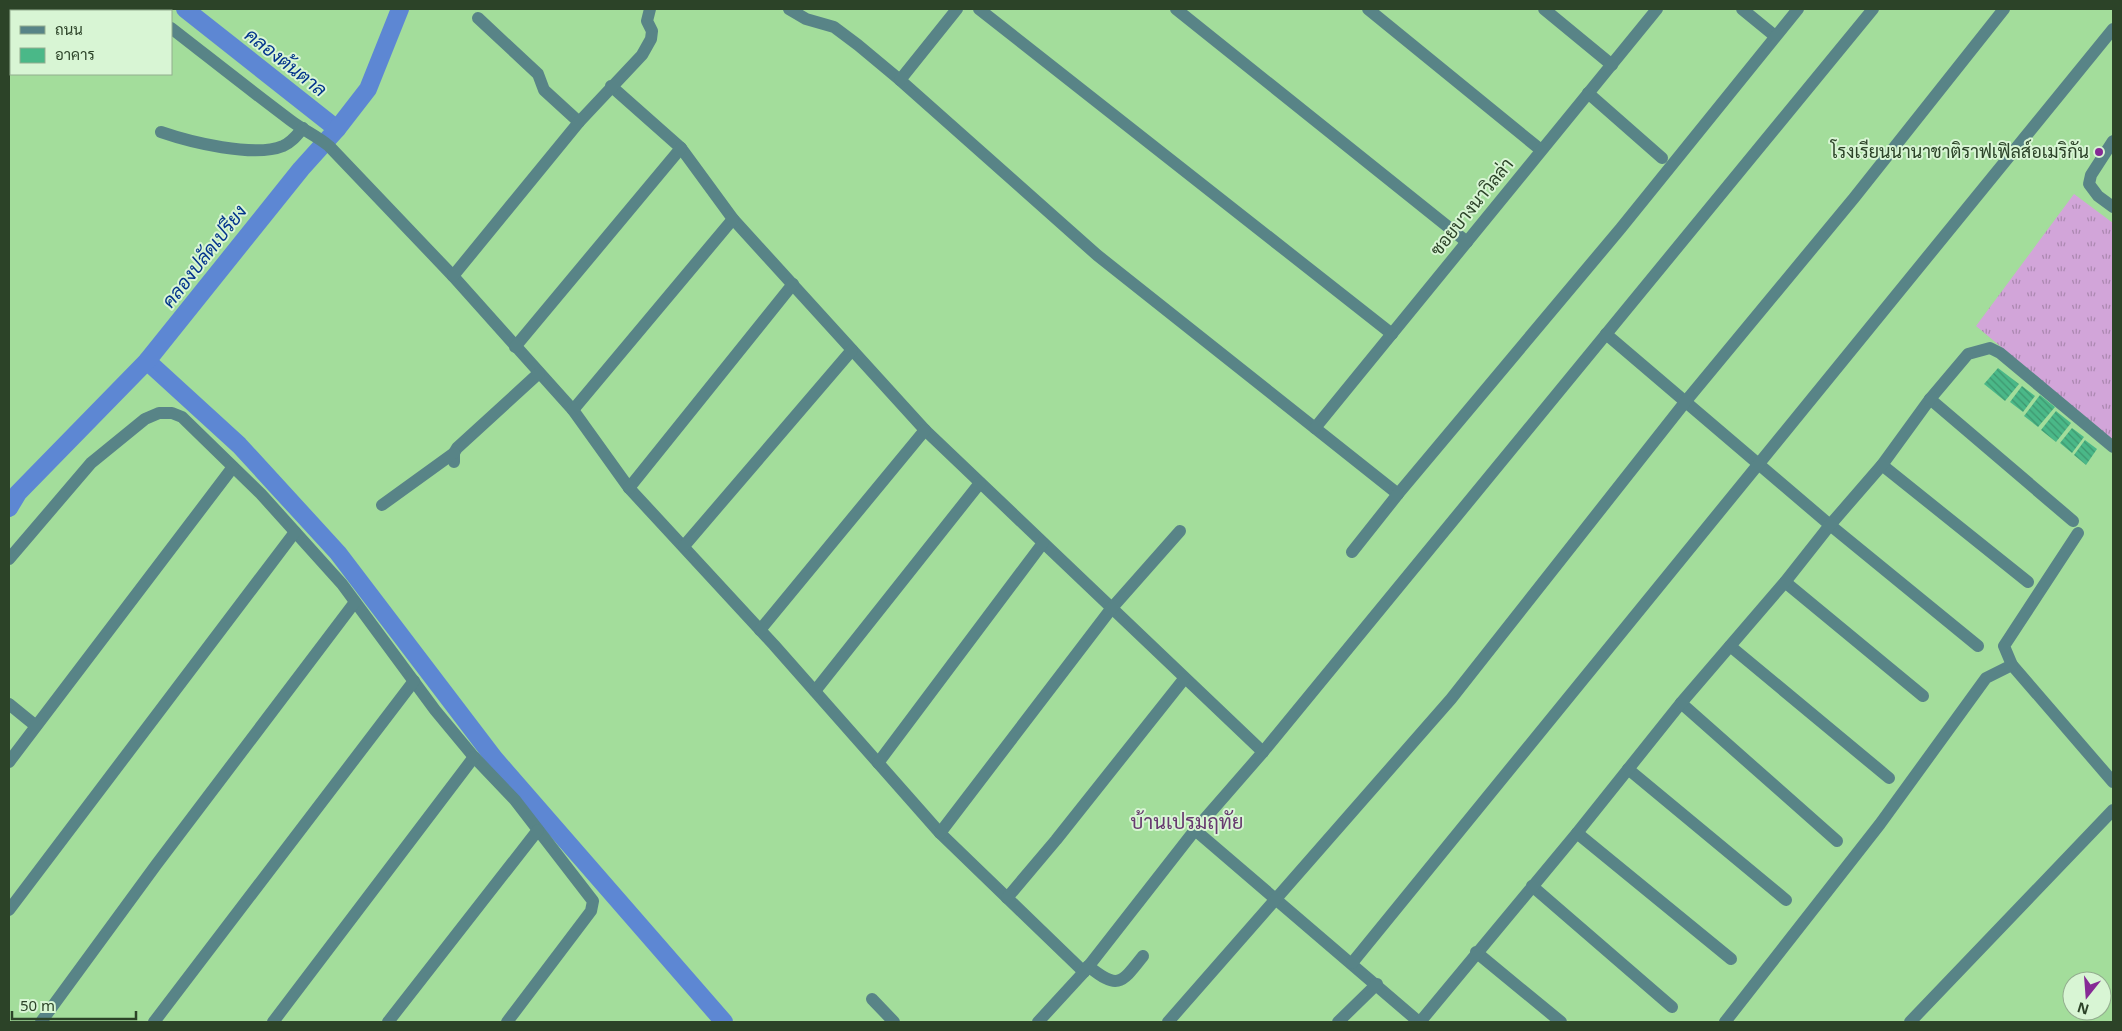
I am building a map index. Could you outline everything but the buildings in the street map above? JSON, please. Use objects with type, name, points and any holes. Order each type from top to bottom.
[{"type":"street","points":[[453,276],[579,122],[642,55],[652,39],[652,31],[647,21],[650,9]]},
{"type":"street","points":[[789,9],[806,19],[834,27],[900,80],[1097,255],[1398,494]]},
{"type":"street","points":[[900,80],[958,9]]},
{"type":"street","points":[[980,9],[1392,334]]},
{"type":"street","points":[[1176,9],[1467,242]]},
{"type":"street","points":[[1368,9],[1541,150]]},
{"type":"street","points":[[1544,9],[1612,65]]},
{"type":"street","name":"ซอยบางนาวิลล่า","points":[[1315,428],[1657,9]]},
{"type":"street","points":[[1742,9],[1775,36]]},
{"type":"street","points":[[1352,552],[1398,494],[1621,228],[1798,9]]},
{"type":"street","points":[[1038,1022],[1086,969],[1195,830],[1263,752],[1873,9]]},
{"type":"street","points":[[1168,1022],[1451,699],[1686,401],[1854,198],[2004,9]]},
{"type":"street","points":[[478,18],[538,74],[544,90],[579,122]]},
{"type":"street","points":[[172,29],[269,105],[329,146],[453,276],[573,410],[629,488],[815,691],[940,833],[1007,898],[1086,969],[1104,979],[1116,982],[1126,978],[1142,956]]},
{"type":"street","points":[[1352,963],[2113,29]]},
{"type":"street","points":[[611,86],[681,148],[733,219],[925,430],[1184,679],[1263,752]]},
{"type":"street","points":[[1588,93],[1662,158]]},
{"type":"street","points":[[161,132],[187,141],[253,152],[284,146],[309,131]]},
{"type":"street","points":[[2113,141],[2091,175],[2089,184],[2098,196],[2113,208]]},
{"type":"street","points":[[515,347],[681,148]]},
{"type":"street","points":[[573,410],[733,219]]},
{"type":"street","points":[[629,488],[793,284]]},
{"type":"street","points":[[1606,334],[1830,525],[1978,646]]},
{"type":"street","points":[[1195,830],[1420,1022],[1681,703],[1882,465],[1930,399],[1968,354],[1990,348],[2000,353],[2113,447]]},
{"type":"street","points":[[684,546],[852,350]]},
{"type":"street","points":[[382,505],[454,458],[457,448],[539,373]]},
{"type":"street","points":[[1930,399],[2072,521]]},
{"type":"street","points":[[9,558],[91,463],[146,419],[159,413],[172,413],[182,417],[233,467],[342,584],[414,681],[474,757],[515,800],[594,904],[591,911],[507,1022]]},
{"type":"street","points":[[760,630],[925,430]]},
{"type":"street","points":[[1882,465],[2028,582]]},
{"type":"street","points":[[9,762],[233,467]]},
{"type":"street","points":[[815,691],[980,483]]},
{"type":"street","points":[[940,833],[1112,609],[1180,531]]},
{"type":"street","points":[[9,910],[295,532]]},
{"type":"street","points":[[2078,533],[2004,646],[2012,665],[2113,782]]},
{"type":"street","points":[[878,763],[1042,543]]},
{"type":"street","points":[[1785,582],[1923,696]]},
{"type":"street","points":[[41,1022],[156,865],[355,602]]},
{"type":"street","points":[[1730,646],[1889,778]]},
{"type":"street","points":[[1725,1022],[1880,824],[1986,678],[2012,665]]},
{"type":"street","points":[[1007,898],[1056,840],[1184,679]]},
{"type":"street","points":[[154,1022],[414,681]]},
{"type":"street","points":[[1681,703],[1837,841]]},
{"type":"street","points":[[9,704],[36,726]]},
{"type":"street","points":[[273,1022],[474,757]]},
{"type":"street","points":[[1628,769],[1786,900]]},
{"type":"street","points":[[1910,1022],[2113,810]]},
{"type":"street","points":[[388,1022],[538,830]]},
{"type":"street","points":[[1577,832],[1731,958]]},
{"type":"street","points":[[1532,886],[1672,1007]]},
{"type":"street","points":[[1476,952],[1561,1022]]},
{"type":"street","points":[[1338,1022],[1377,984]]},
{"type":"street","points":[[872,999],[894,1022]]},
{"type":"green space","points":[[2074,194],[2113,223],[2113,440],[1976,326]]},
{"type":"waterway","name":"คลองต้นตาล","points":[[185,9],[337,129]]},
{"type":"waterway","name":"คลองปลัดเปรียง","points":[[9,508],[18,493],[147,361],[301,169],[337,129],[368,89],[400,9]]},
{"type":"waterway","points":[[147,361],[239,445],[338,553],[494,758],[724,1022]]},
{"type":"place","name":"โรงเรียนนานาชาติราฟเฟิลส์อเมริกัน","points":[[2099,152]]},
{"type":"district","name":"บ้านเปรมฤทัย","points":[[1187,822]]}]
